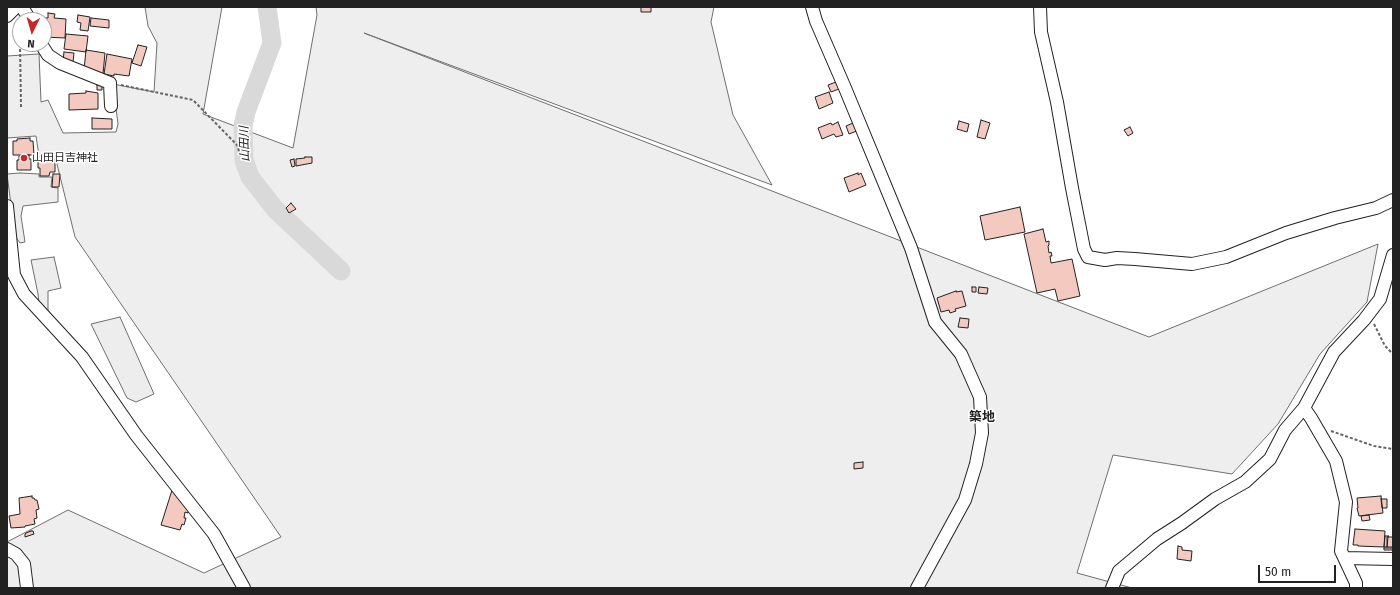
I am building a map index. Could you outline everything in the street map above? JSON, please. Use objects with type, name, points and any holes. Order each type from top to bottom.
[{"type":"street","points":[[7,16],[16,7]]},
{"type":"street","points":[[812,7],[816,20],[911,248],[935,322],[961,354],[980,397],[982,433],[976,464],[965,500],[917,588]]},
{"type":"street","points":[[1040,7],[1041,32],[1057,102],[1084,249],[1088,257],[1105,260],[1117,258],[1192,264],[1226,257],[1286,233],[1335,218],[1376,208],[1393,200]]},
{"type":"street","points":[[46,52],[60,63],[110,83],[111,106]]},
{"type":"street","points":[[7,206],[10,231],[10,269],[24,294],[82,357],[136,435],[214,534],[244,588]]},
{"type":"street","points":[[1112,588],[1119,571],[1157,539],[1182,524],[1215,499],[1245,482],[1270,459],[1285,430],[1304,408],[1334,352],[1380,299],[1393,255]]},
{"type":"street","points":[[1304,408],[1336,461],[1346,502],[1342,551],[1356,583],[1356,588]]},
{"type":"street","points":[[7,549],[16,554],[24,564],[26,588]]},
{"type":"street","points":[[1345,558],[1393,560]]},
{"type":"path","points":[[20,52],[21,107]]},
{"type":"path","points":[[110,83],[193,100],[237,145],[241,157]]},
{"type":"path","points":[[1368,314],[1385,346],[1393,354]]},
{"type":"path","points":[[1319,432],[1330,430],[1374,446],[1393,449]]},
{"type":"shaded area","points":[[145,7],[222,7],[203,114],[293,148],[317,15],[316,7],[714,7],[711,22],[733,115],[772,185],[364,33],[1149,337],[1378,244],[1367,302],[1320,354],[1278,424],[1232,474],[1113,455],[1077,573],[1132,588],[7,588],[7,542],[68,510],[204,573],[281,537],[75,237],[55,156],[39,156],[36,136],[7,138],[7,56],[39,54],[41,102],[48,100],[63,133],[116,132],[118,124],[113,84],[154,92],[157,43],[148,26]]},
{"type":"shaded area","points":[[7,174],[39,174],[39,177],[52,177],[51,187],[58,188],[58,202],[23,206],[21,216],[25,242],[20,243],[15,236]]},
{"type":"shaded area","points":[[54,257],[61,288],[48,291],[48,311],[39,303],[31,260]]},
{"type":"shaded area","points":[[120,317],[154,394],[136,402],[127,398],[91,324]]},
{"type":"building","points":[[641,7],[651,7],[651,12],[641,12]]},
{"type":"building","points":[[52,14],[55,14],[54,18],[66,19],[65,38],[52,37]]},
{"type":"building","points":[[78,15],[90,17],[88,31],[80,30],[81,23],[77,22]]},
{"type":"building","points":[[91,18],[109,20],[109,28],[90,26]]},
{"type":"building","points":[[66,34],[88,36],[86,52],[64,49]]},
{"type":"building","points":[[138,45],[147,47],[141,66],[132,63]]},
{"type":"building","points":[[86,50],[105,53],[103,74],[84,70]]},
{"type":"building","points":[[64,52],[74,53],[73,62],[63,61]]},
{"type":"building","points":[[107,54],[132,59],[129,76],[104,74]]},
{"type":"building","points":[[836,82],[839,89],[831,92],[828,85]]},
{"type":"building","points":[[97,85],[102,85],[102,90],[97,90]]},
{"type":"building","points":[[86,91],[98,93],[98,109],[69,110],[69,94],[86,93]]},
{"type":"building","points":[[829,92],[833,103],[819,109],[815,97]]},
{"type":"building","points":[[92,118],[112,119],[112,129],[92,129]]},
{"type":"building","points":[[981,120],[990,123],[985,139],[977,137]]},
{"type":"building","points":[[959,121],[969,124],[967,132],[957,129]]},
{"type":"building","points":[[838,122],[843,135],[836,137],[834,134],[822,139],[818,128]]},
{"type":"building","points":[[853,123],[857,131],[849,134],[846,126]]},
{"type":"building","points":[[1130,127],[1133,133],[1128,136],[1124,130]]},
{"type":"building","points":[[30,138],[30,141],[33,141],[34,155],[13,155],[13,141],[17,141],[17,139]]},
{"type":"building","points":[[29,155],[29,159],[31,159],[31,170],[17,170],[17,160],[19,160],[19,156]]},
{"type":"building","points":[[312,157],[312,163],[296,166],[296,159]]},
{"type":"building","points":[[38,158],[55,159],[55,172],[50,172],[49,176],[40,176]]},
{"type":"building","points":[[294,159],[295,166],[292,167],[290,160]]},
{"type":"building","points":[[858,173],[858,175],[861,173],[866,185],[849,192],[844,178]]},
{"type":"building","points":[[53,174],[60,174],[59,187],[52,187]]},
{"type":"building","points":[[291,203],[296,209],[289,213],[286,208]]},
{"type":"building","points":[[1020,207],[1025,232],[985,240],[980,216]]},
{"type":"building","points":[[1043,229],[1046,242],[1049,241],[1049,253],[1051,252],[1052,256],[1050,256],[1051,263],[1072,259],[1080,296],[1058,301],[1055,289],[1037,293],[1024,234]]},
{"type":"building","points":[[972,287],[976,287],[976,292],[972,292]]},
{"type":"building","points":[[979,287],[988,288],[987,294],[978,293]]},
{"type":"building","points":[[956,291],[962,291],[966,306],[955,309],[956,311],[950,313],[949,310],[941,312],[937,298]]},
{"type":"building","points":[[960,318],[969,319],[968,328],[958,327]]},
{"type":"building","points":[[863,462],[863,468],[854,469],[854,463]]},
{"type":"building","points":[[173,487],[190,506],[188,513],[185,512],[184,518],[186,518],[184,525],[182,524],[180,530],[161,525]]},
{"type":"building","points":[[32,496],[32,498],[37,500],[39,509],[36,510],[37,518],[34,519],[35,524],[25,527],[11,528],[9,516],[20,514],[19,498]]},
{"type":"building","points":[[1381,496],[1383,513],[1359,516],[1357,498]]},
{"type":"building","points":[[1381,499],[1387,499],[1387,508],[1382,508]]},
{"type":"building","points":[[1369,515],[1370,520],[1362,521],[1361,516]]},
{"type":"building","points":[[1355,529],[1385,531],[1384,547],[1353,545]]},
{"type":"building","points":[[33,531],[34,534],[25,537],[26,533]]},
{"type":"building","points":[[1385,536],[1389,536],[1387,537],[1387,547],[1384,547]]},
{"type":"building","points":[[1388,537],[1393,537],[1393,547],[1387,547]]},
{"type":"building","points":[[1178,546],[1182,547],[1182,550],[1192,551],[1191,561],[1177,559]]},
{"type":"building","points":[[1384,548],[1393,548],[1393,550],[1384,550]]},
{"type":"waterway","name":"山田川","points":[[267,7],[272,43],[246,112],[243,126],[244,160],[250,177],[275,209],[341,271]]},
{"type":"place","name":"山田日吉神社","points":[[24,158]]},
{"type":"district","name":"築地","points":[[982,417]]}]
